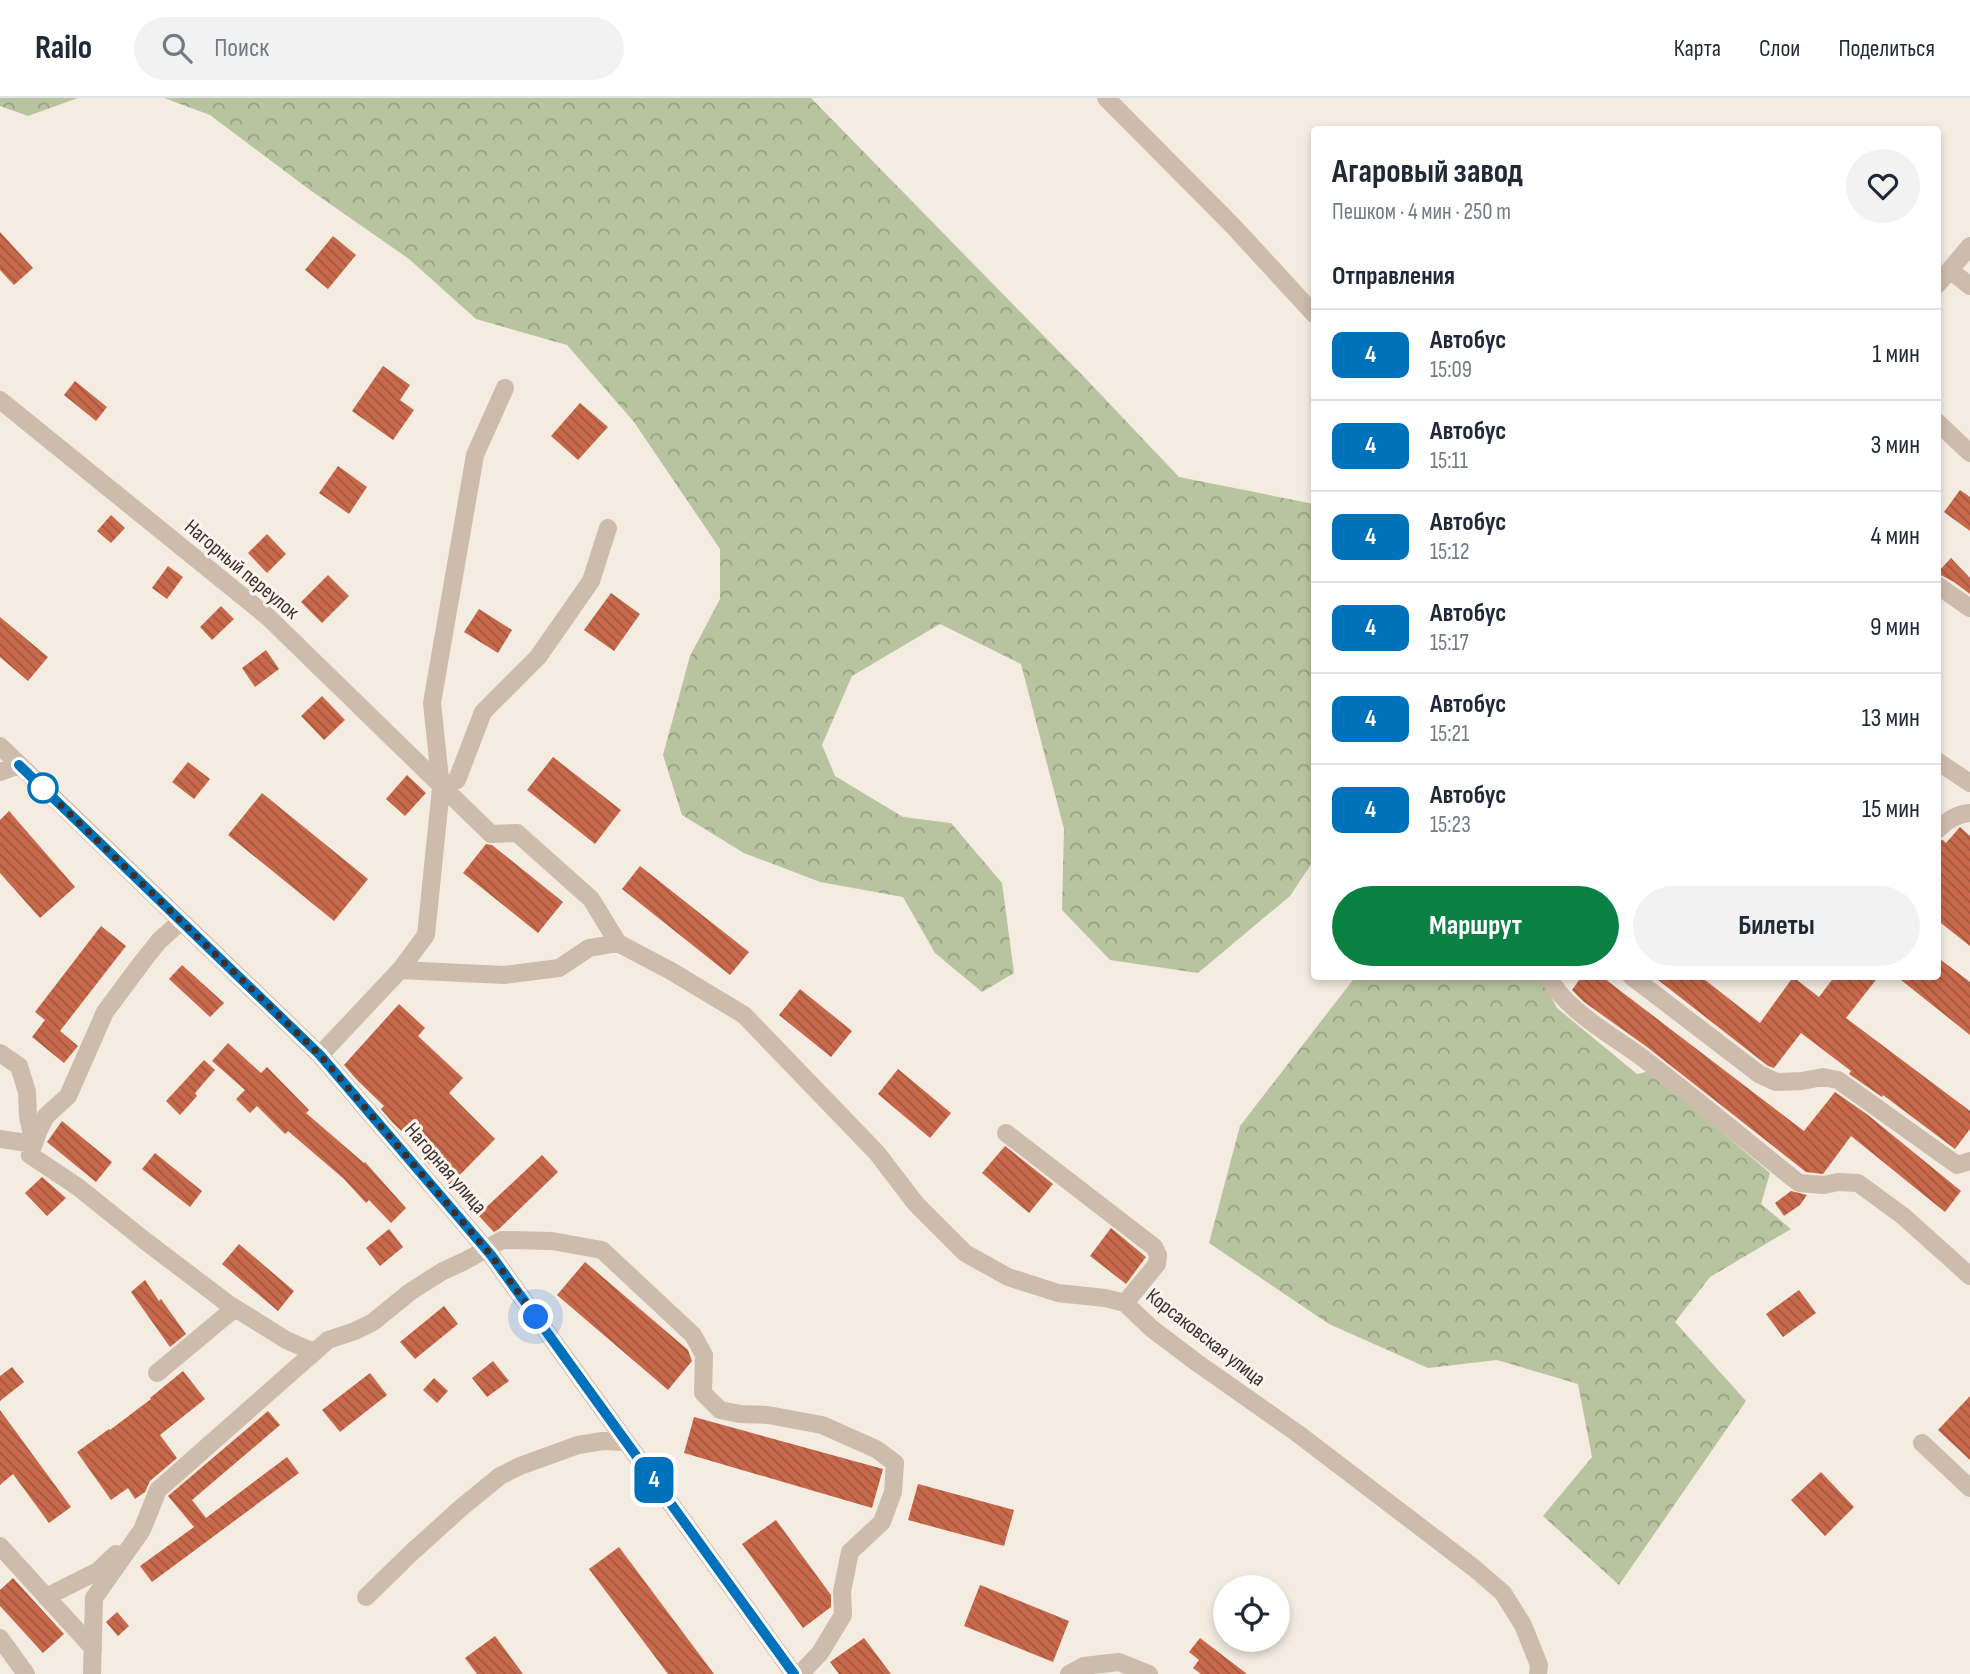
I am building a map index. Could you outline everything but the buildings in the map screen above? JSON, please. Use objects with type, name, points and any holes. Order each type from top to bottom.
[{"type":"street","points":[[1106,98],[1234,227],[1311,311]]},
{"type":"street","points":[[1941,280],[1970,246]]},
{"type":"street","points":[[1950,270],[1970,286]]},
{"type":"street","points":[[320,1055],[400,970],[426,934],[442,788],[432,703],[475,455],[505,388]]},
{"type":"street","name":"Нагорный переулок","points":[[0,400],[268,617],[491,834],[517,833],[591,899],[618,943]]},
{"type":"street","points":[[1941,426],[1970,453]]},
{"type":"street","points":[[442,788],[457,780],[483,712],[538,657],[591,581],[608,528]]},
{"type":"street","points":[[1941,588],[1970,608]]},
{"type":"street","name":"Нагорная улица","points":[[0,746],[320,1055],[485,1248],[794,1674]]},
{"type":"street","points":[[1941,764],[1970,783]]},
{"type":"street","points":[[0,772],[19,765]]},
{"type":"street","points":[[1941,827],[1961,814],[1970,813]]},
{"type":"street","points":[[181,921],[151,951],[106,1012],[68,1096],[46,1116],[30,1154],[78,1187],[235,1308],[286,1340],[314,1352]]},
{"type":"street","points":[[400,970],[504,975],[559,968],[589,948],[618,943]]},
{"type":"street","name":"Корсаковская улица","points":[[618,943],[744,1015],[877,1153],[916,1204],[965,1253],[1008,1278],[1058,1293],[1125,1303],[1151,1328],[1297,1433],[1474,1568],[1503,1593],[1523,1625],[1538,1670]]},
{"type":"street","points":[[1550,980],[1569,1004],[1641,1057],[1799,1183],[1858,1184],[1903,1216],[1970,1276]]},
{"type":"street","points":[[1636,980],[1759,1074],[1776,1082],[1822,1077],[1838,1080],[1957,1165],[1970,1161]]},
{"type":"street","points":[[0,1053],[19,1066],[27,1091],[28,1116],[34,1144]]},
{"type":"street","points":[[1006,1133],[1154,1247],[1158,1255],[1157,1264],[1125,1303]]},
{"type":"street","points":[[0,1139],[34,1144]]},
{"type":"street","points":[[92,1674],[94,1598],[142,1530],[158,1490],[328,1340],[373,1322],[443,1270],[502,1240],[552,1241],[603,1250],[693,1335],[704,1355],[703,1393],[720,1410],[822,1425],[876,1449],[895,1463],[893,1492],[882,1522],[850,1552],[842,1591],[843,1615],[820,1653],[800,1674]]},
{"type":"street","points":[[157,1373],[235,1308]]},
{"type":"street","points":[[366,1598],[410,1554],[500,1476],[520,1465],[578,1445],[603,1441],[626,1442]]},
{"type":"street","points":[[1922,1443],[1970,1488]]},
{"type":"street","points":[[46,1597],[98,1571],[142,1530]]},
{"type":"street","points":[[0,1546],[93,1648]]},
{"type":"street","points":[[0,1638],[26,1674]]},
{"type":"street","points":[[1069,1674],[1084,1666],[1119,1662],[1149,1674]]},
{"type":"green space","points":[[0,98],[78,98],[28,116],[0,106]]},
{"type":"green space","points":[[164,98],[811,98],[1179,477],[1311,503],[1311,864],[1290,896],[1198,973],[1110,960],[1062,910],[1064,829],[1021,664],[940,624],[852,676],[822,745],[835,776],[903,817],[951,823],[1002,883],[1014,973],[982,992],[935,953],[903,897],[820,882],[744,853],[682,815],[663,755],[690,656],[720,599],[720,549],[634,422],[567,345],[476,319],[409,259],[310,190],[210,115]]},
{"type":"green space","points":[[1353,980],[1543,980],[1557,1008],[1637,1074],[1650,1071],[1770,1173],[1761,1204],[1791,1229],[1710,1277],[1675,1322],[1746,1401],[1619,1585],[1543,1516],[1592,1457],[1578,1384],[1497,1360],[1428,1368],[1329,1324],[1209,1243],[1240,1126]]},
{"type":"bus line","name":"4","points":[[19,765],[320,1055],[491,1255],[794,1674]]},
{"type":"route","points":[[43,788],[320,1055],[491,1255],[536,1317]]}]
